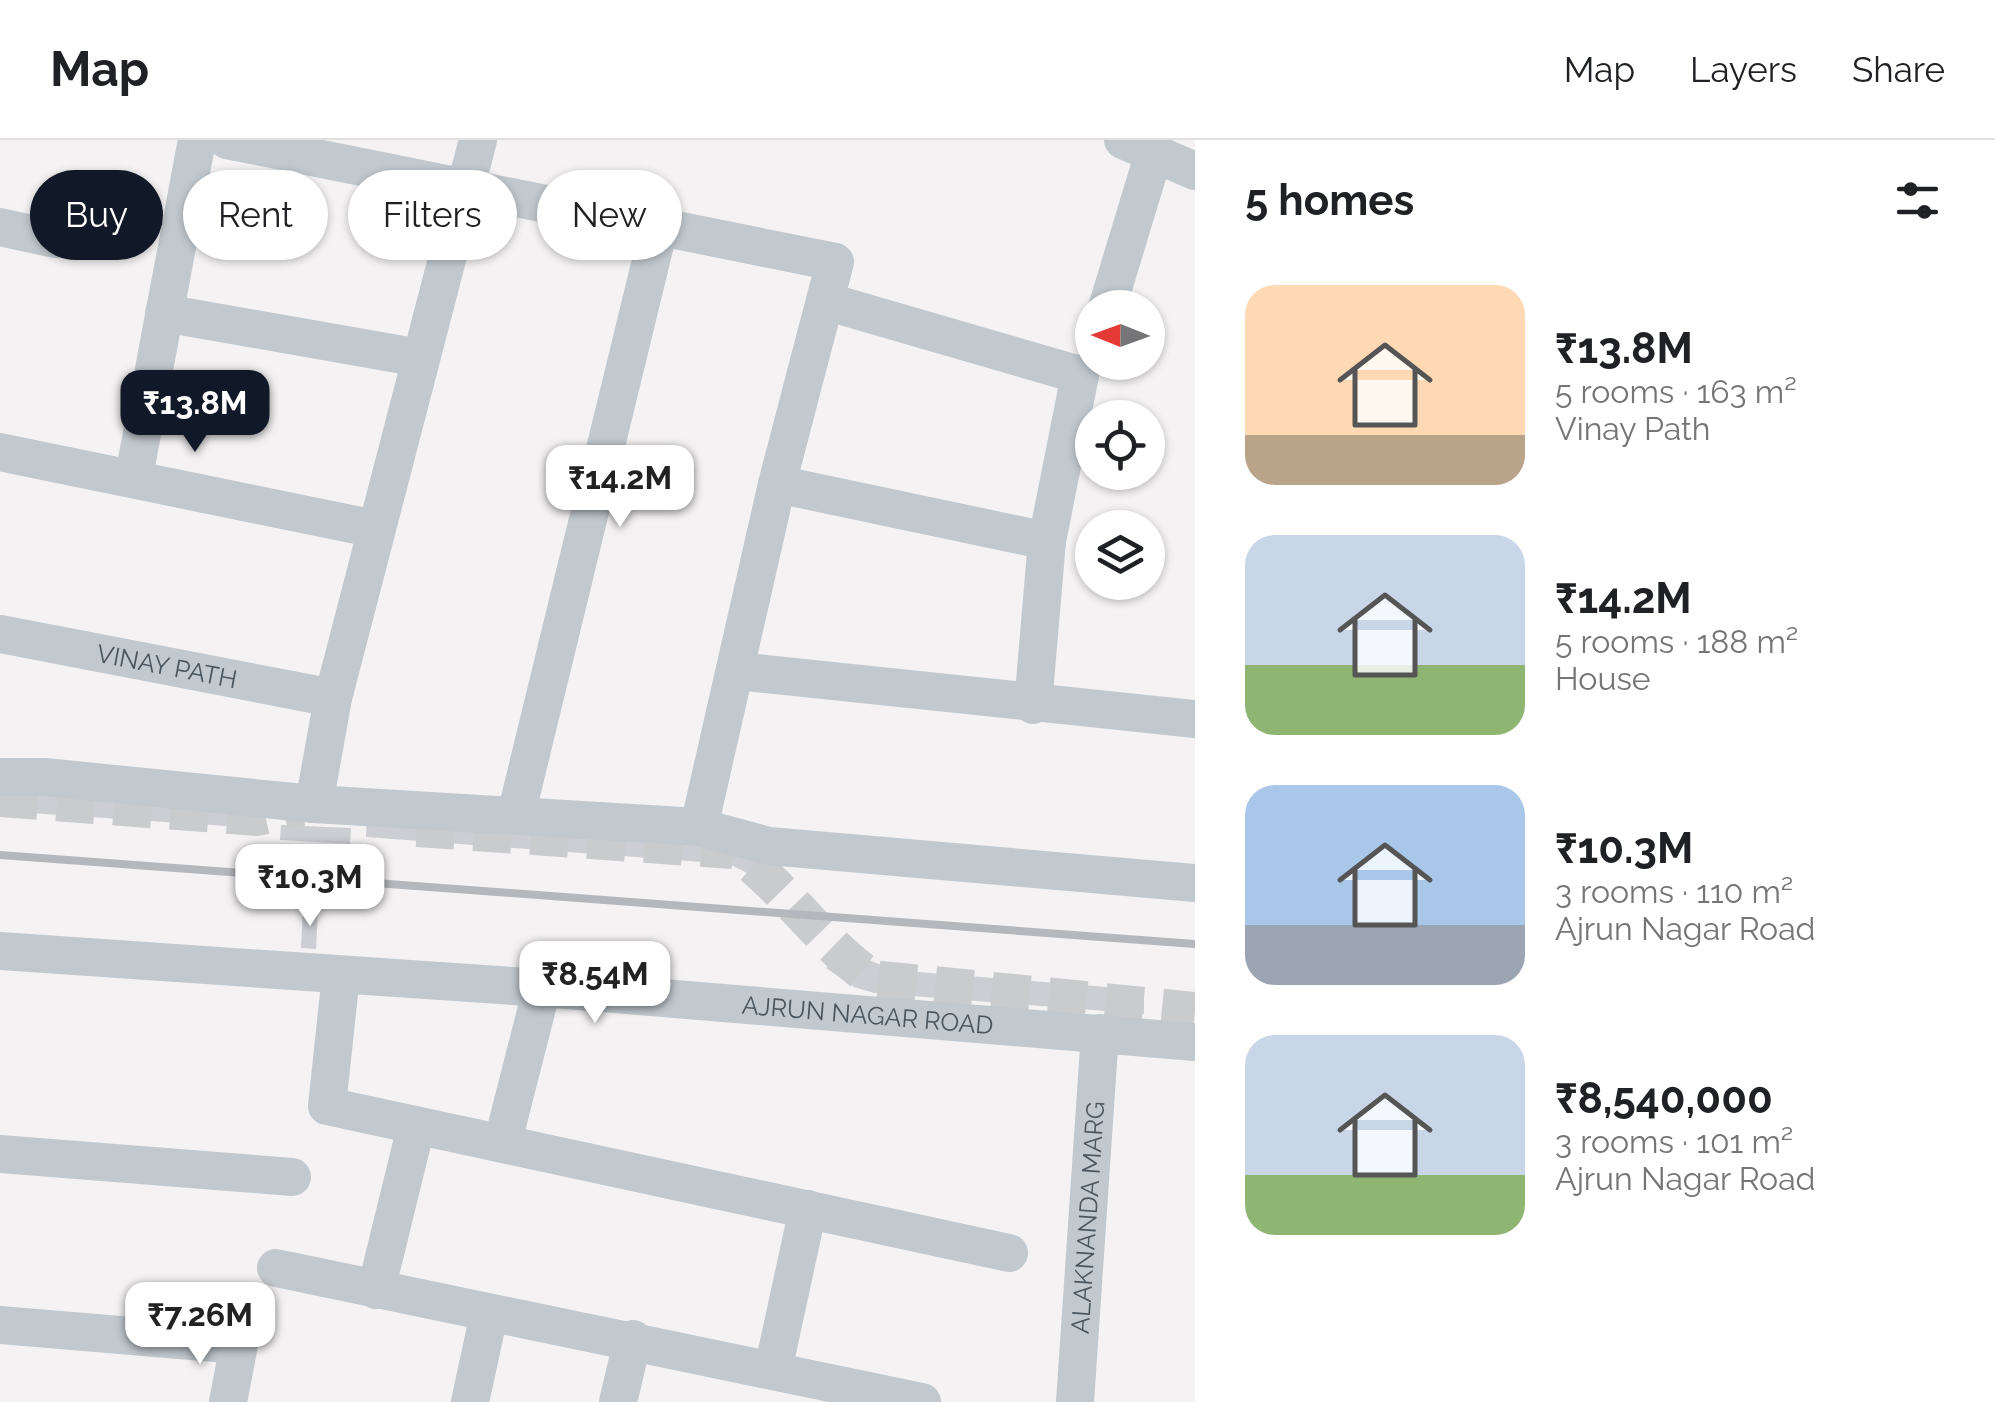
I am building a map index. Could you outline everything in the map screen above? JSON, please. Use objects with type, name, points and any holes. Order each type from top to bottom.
[{"type":"street","points":[[134,476],[197,140]]},
{"type":"street","points":[[227,140],[370,170]]},
{"type":"street","points":[[470,170],[478,140]]},
{"type":"street","points":[[1110,290],[1138,147],[1194,167]]},
{"type":"street","points":[[0,227],[30,234]]},
{"type":"street","points":[[682,232],[836,262],[777,484],[699,826]]},
{"type":"street","points":[[314,804],[333,698],[446,260]]},
{"type":"street","points":[[516,816],[651,260]]},
{"type":"street","points":[[825,301],[1080,375],[1048,541],[1033,704]]},
{"type":"street","points":[[164,312],[420,358]]},
{"type":"street","points":[[0,452],[134,476],[375,529]]},
{"type":"street","points":[[777,484],[1048,541]]},
{"type":"street","name":"VINAY PATH","points":[[0,634],[333,698]]},
{"type":"street","points":[[736,671],[1195,719]]},
{"type":"street","points":[[0,777],[45,777],[314,804],[699,826],[770,846],[1195,883]]},
{"type":"street","name":"AJRUN NAGAR ROAD","points":[[0,951],[542,988],[1195,1042]]},
{"type":"street","points":[[340,975],[327,1106],[416,1127],[504,1141],[1009,1253]]},
{"type":"street","points":[[504,1141],[542,988]]},
{"type":"street","name":"ALAKNANDA MARG","points":[[1075,1402],[1100,1034]]},
{"type":"street","points":[[376,1290],[416,1127]]},
{"type":"street","points":[[0,1154],[292,1177]]},
{"type":"street","points":[[772,1370],[808,1209]]},
{"type":"street","points":[[276,1268],[922,1402]]},
{"type":"street","points":[[470,1402],[488,1314]]},
{"type":"street","points":[[0,1325],[239,1345],[228,1402]]},
{"type":"street","points":[[618,1402],[633,1339]]},
{"type":"building","points":[[0,787],[257,805],[256,828],[0,811]]},
{"type":"building","points":[[367,813],[734,841],[765,856],[749,874],[729,864],[366,837]]},
{"type":"building","points":[[281,825],[351,828],[350,844],[280,840]]},
{"type":"building","points":[[303,908],[318,909],[316,949],[301,948]]},
{"type":"building","points":[[848,951],[893,970],[1144,990],[1144,1014],[874,993],[854,987],[826,968]]},
{"type":"tunnel","points":[[0,798],[257,817],[301,807]]},
{"type":"tunnel","points":[[417,828],[733,850],[770,881],[836,949],[873,979],[1195,1011]]},
{"type":"railway","points":[[0,855],[1195,944]]}]
